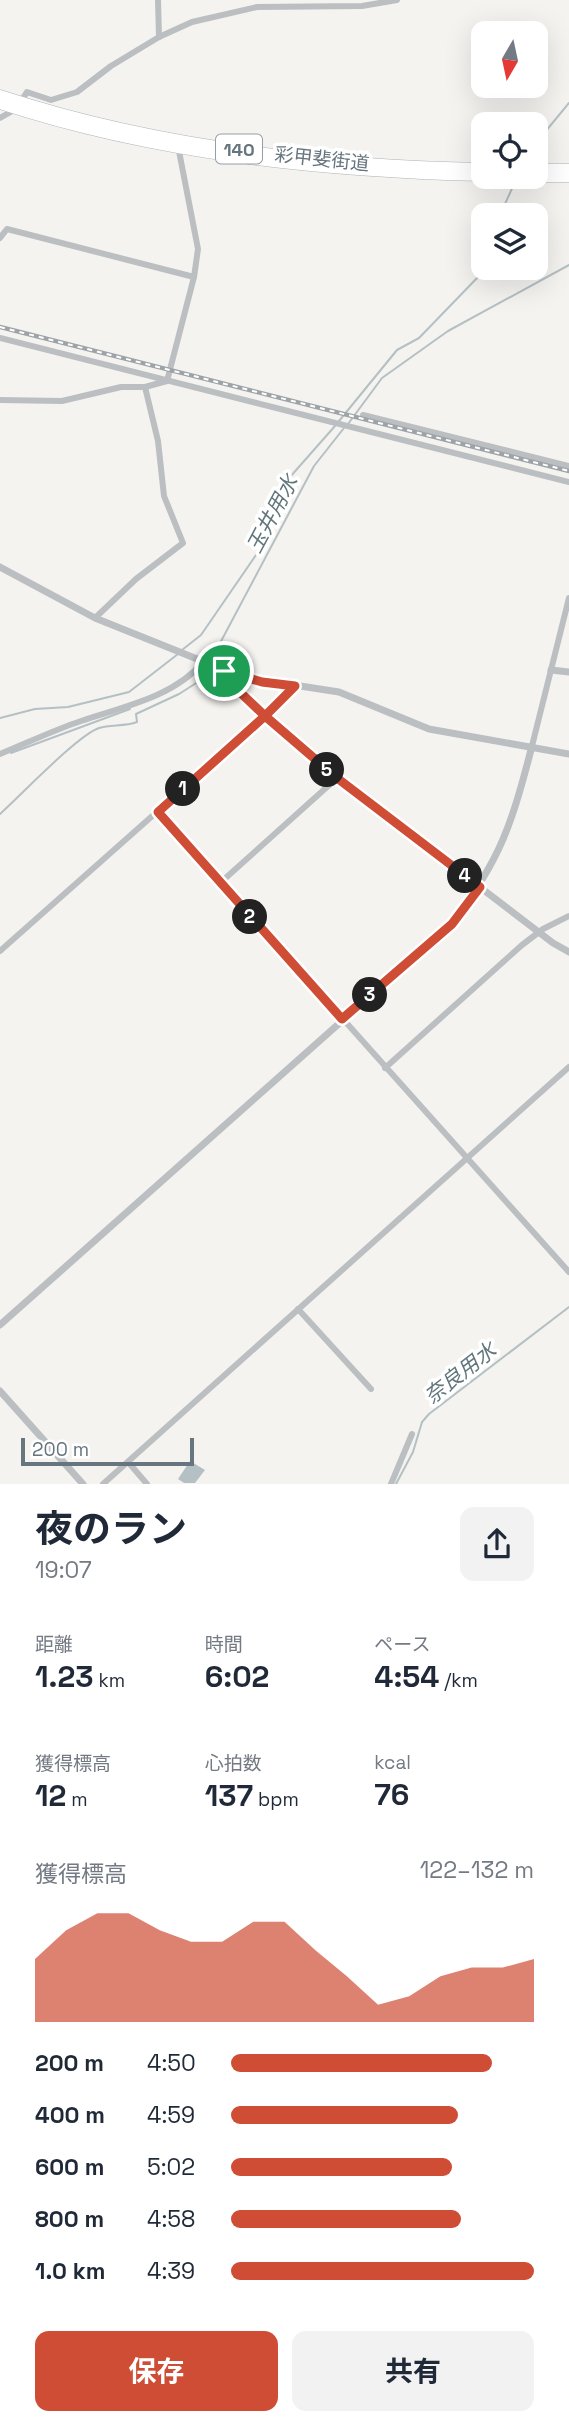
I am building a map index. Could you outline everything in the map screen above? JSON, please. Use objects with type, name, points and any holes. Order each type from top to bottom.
[{"type":"highway","name":"彩甲斐街道","points":[[0,95],[18,105]]},
{"type":"highway","name":"彩甲斐街道","points":[[0,104],[18,105],[178,143],[324,164],[471,175]]},
{"type":"highway","name":"彩甲斐街道","points":[[418,171],[471,169]]},
{"type":"highway","points":[[548,169],[569,169]]},
{"type":"highway","points":[[548,177],[569,177]]},
{"type":"street","points":[[158,0],[159,37]]},
{"type":"street","points":[[0,118],[18,105],[27,92],[51,100],[77,92],[111,66],[159,37],[192,22],[257,7],[397,0]]},
{"type":"street","points":[[167,381],[194,278],[198,249],[178,143]]},
{"type":"street","points":[[0,238],[7,229],[194,278]]},
{"type":"street","points":[[0,338],[569,482]]},
{"type":"street","points":[[0,400],[62,401],[121,387],[145,387],[167,381]]},
{"type":"street","points":[[95,618],[136,579],[183,543],[164,496],[158,441],[145,387]]},
{"type":"street","points":[[363,415],[569,466]]},
{"type":"street","points":[[0,568],[95,618],[224,671],[262,682],[355,697],[429,729],[569,754]]},
{"type":"street","points":[[0,1325],[452,924],[480,887],[514,818],[569,598]]},
{"type":"street","points":[[0,754],[80,721],[129,707],[177,683],[204,663]]},
{"type":"street","points":[[551,670],[569,673]]},
{"type":"street","points":[[224,671],[223,676],[265,716],[337,778],[538,932],[569,952]]},
{"type":"street","points":[[0,951],[265,716],[295,686]]},
{"type":"street","points":[[220,883],[337,778]]},
{"type":"street","points":[[158,812],[569,1272]]},
{"type":"street","points":[[385,1068],[538,932],[569,916]]},
{"type":"street","points":[[103,1483],[569,1067]]},
{"type":"street","points":[[298,1309],[371,1389]]},
{"type":"street","points":[[0,1391],[83,1483]]},
{"type":"street","points":[[391,1483],[412,1434]]},
{"type":"street","points":[[128,1462],[147,1483]]},
{"type":"shaded area","points":[[190,1461],[205,1470],[195,1483],[184,1483],[178,1479]]},
{"type":"waterway","points":[[548,128],[569,103]]},
{"type":"waterway","points":[[505,203],[512,189]]},
{"type":"waterway","name":"玉井用水","points":[[348,424],[382,378],[448,331],[569,265]]},
{"type":"waterway","points":[[339,421],[397,350],[419,338],[475,280]]},
{"type":"waterway","points":[[182,650],[201,635],[256,555],[290,477],[335,426]]},
{"type":"waterway","name":"玉井用水","points":[[210,662],[314,466],[344,428]]},
{"type":"waterway","points":[[0,718],[35,709],[68,707],[129,692],[178,654]]},
{"type":"waterway","name":"玉井用水","points":[[194,675],[207,667]]},
{"type":"waterway","points":[[0,814],[77,742],[99,728],[137,722],[136,714],[179,694],[212,673],[207,668]]},
{"type":"waterway","name":"玉井用水","points":[[11,753],[130,709]]},
{"type":"waterway","name":"奈良用水","points":[[396,1484],[413,1452],[422,1422],[429,1414],[569,1307]]},
{"type":"railway","points":[[0,327],[569,471]]},
{"type":"route","points":[[224,671],[223,676],[265,716],[158,812],[342,1019],[452,924],[480,887],[337,778],[265,716],[295,686],[262,682],[224,671]]}]
